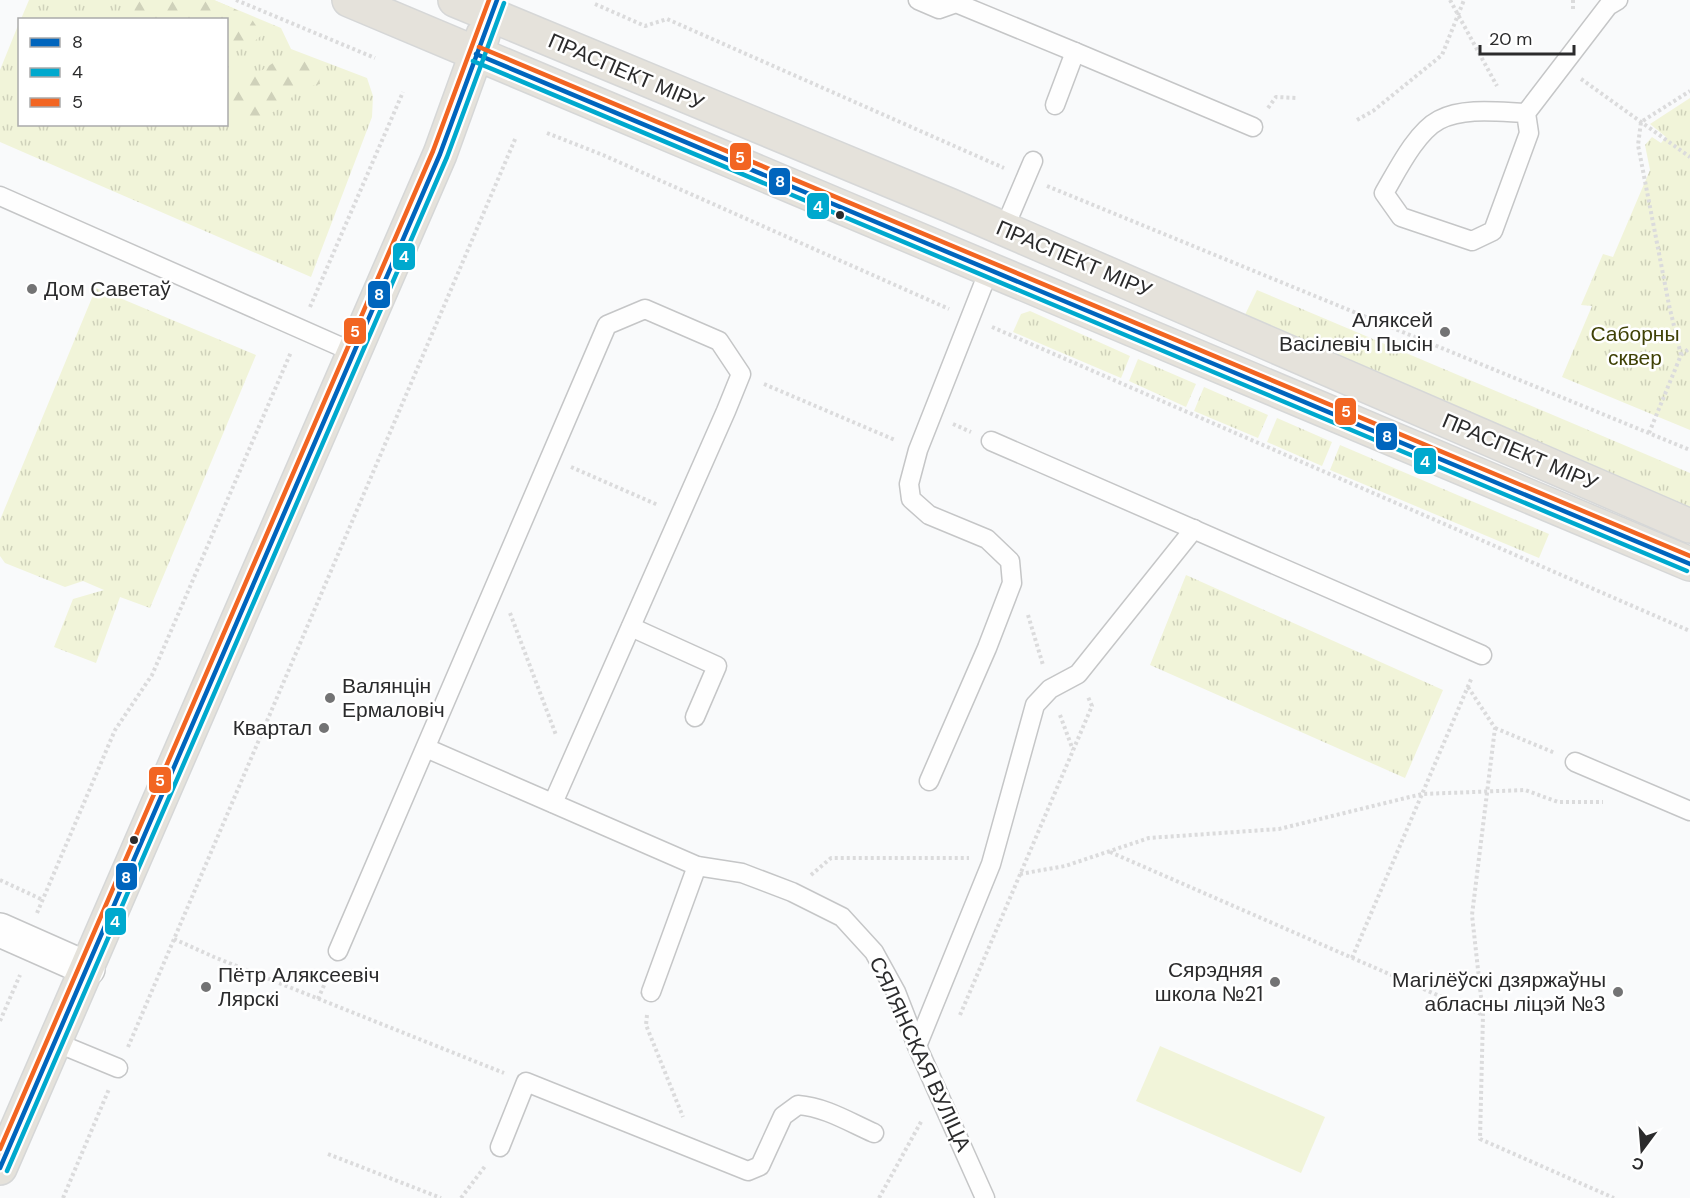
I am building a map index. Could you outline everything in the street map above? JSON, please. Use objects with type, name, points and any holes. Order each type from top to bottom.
[{"type":"main road","name":"ПРАСПЕКТ МІРУ","points":[[349,0],[1690,564]]},
{"type":"main road","name":"ПРАСПЕКТ МІРУ","points":[[455,0],[493,8],[1690,526]]},
{"type":"main road","points":[[0,1168],[440,154],[493,8]]},
{"type":"street","points":[[14,937],[88,969]]},
{"type":"lane","points":[[918,0],[939,9],[957,2],[1253,127]]},
{"type":"lane","points":[[1519,113],[1528,133],[1492,231],[1472,242],[1401,217],[1384,193],[1419,137],[1438,120],[1464,112],[1519,113],[1562,66],[1608,6],[1618,0]]},
{"type":"lane","points":[[1055,105],[1075,52]]},
{"type":"lane","points":[[1004,229],[1030,169]]},
{"type":"lane","points":[[0,196],[355,353]]},
{"type":"lane","points":[[929,781],[987,648],[1012,583],[1010,561],[987,539],[929,515],[912,499],[909,484],[918,450],[989,270]]},
{"type":"lane","points":[[338,951],[607,325],[645,309],[719,341],[741,374],[553,803]]},
{"type":"lane","points":[[991,441],[1482,656]]},
{"type":"lane","points":[[917,1046],[991,864],[1035,705],[1050,689],[1078,674],[1194,529]]},
{"type":"lane","points":[[631,627],[717,666],[695,717]]},
{"type":"lane","points":[[426,748],[697,866],[742,873],[792,892]]},
{"type":"lane","points":[[1575,762],[1690,811]]},
{"type":"lane","points":[[651,992],[697,866]]},
{"type":"lane","name":"СЯЛЯНСКАЯ ВУЛІЦА","points":[[792,892],[842,917],[874,952],[896,992],[917,1046],[986,1198]]},
{"type":"lane","points":[[56,1042],[118,1068]]},
{"type":"lane","points":[[500,1147],[526,1082],[748,1171],[760,1166],[783,1116],[798,1105],[826,1111],[874,1133]]},
{"type":"path","points":[[236,0],[375,58]]},
{"type":"path","points":[[1450,0],[1457,15],[1519,113]]},
{"type":"path","points":[[1357,120],[1373,111],[1442,55],[1464,0]]},
{"type":"path","points":[[595,4],[645,26],[667,19],[1030,169],[1690,450]]},
{"type":"path","points":[[1562,66],[1690,157]]},
{"type":"path","points":[[1641,122],[1690,91]]},
{"type":"path","points":[[0,1021],[22,970],[14,937],[43,900],[115,730],[152,675],[403,92]]},
{"type":"path","points":[[1641,122],[1638,145],[1681,355]]},
{"type":"path","points":[[547,133],[603,155],[969,318],[1690,631]]},
{"type":"path","points":[[63,1198],[516,137]]},
{"type":"path","points":[[1649,433],[1681,355],[1690,348]]},
{"type":"path","points":[[741,374],[918,450]]},
{"type":"path","points":[[932,415],[991,441]]},
{"type":"path","points":[[550,458],[680,515]]},
{"type":"path","points":[[1011,570],[1020,580],[1024,602],[1050,689],[1073,751]]},
{"type":"path","points":[[498,579],[512,585],[505,599],[551,724],[570,766]]},
{"type":"path","points":[[1352,958],[1482,656]]},
{"type":"path","points":[[956,1024],[1092,706],[1078,674]]},
{"type":"path","points":[[1468,687],[1495,728],[1575,762]]},
{"type":"path","points":[[1495,728],[1472,915],[1483,1015],[1480,1139],[1614,1198]]},
{"type":"path","points":[[1020,874],[1065,866],[1149,838],[1280,829],[1422,794],[1525,790],[1558,802],[1597,802],[1648,793]]},
{"type":"path","points":[[1110,851],[1483,1015]]},
{"type":"path","points":[[792,892],[831,858],[969,858]]},
{"type":"path","points":[[0,880],[43,900]]},
{"type":"path","points":[[174,939],[526,1082]]},
{"type":"path","points":[[651,992],[646,1025],[696,1151]]},
{"type":"path","points":[[879,1198],[930,1106],[933,1078]]},
{"type":"path","points":[[461,1198],[500,1147]]},
{"type":"path","points":[[328,1154],[441,1198]]},
{"type":"green space","points":[[29,0],[214,0],[281,28],[291,49],[367,78],[373,96],[372,117],[311,277],[0,142],[0,70],[18,25],[18,126],[228,126],[228,18],[21,18]]},
{"type":"green space","points":[[126,0],[214,0],[237,10],[253,21],[262,35],[252,43],[228,54],[228,18],[140,18]]},
{"type":"green space","points":[[289,59],[306,61],[318,71],[320,84],[295,90],[288,103],[267,114],[249,119],[228,117],[228,77],[236,73],[261,71],[273,63]]},
{"type":"green space","name":"Саборны сквер","points":[[1690,98],[1690,430],[1562,377],[1592,306],[1581,305],[1603,254],[1613,257],[1650,170],[1645,145],[1652,137],[1661,143],[1666,137],[1650,124]]},
{"type":"green space","points":[[96,288],[256,355],[150,608],[120,597],[96,663],[54,647],[73,599],[104,590],[83,581],[65,587],[5,563],[0,556],[0,520]]},
{"type":"green space","points":[[1257,290],[1690,473],[1690,510],[1242,321]]},
{"type":"green space","points":[[1030,311],[1130,356],[1121,378],[1013,332],[1021,314]]},
{"type":"green space","points":[[1138,359],[1196,384],[1186,407],[1129,381]]},
{"type":"green space","points":[[1204,387],[1268,415],[1258,438],[1194,411]]},
{"type":"green space","points":[[1277,418],[1332,442],[1322,466],[1267,442]]},
{"type":"green space","points":[[1340,445],[1549,534],[1539,558],[1330,470]]},
{"type":"green space","points":[[1186,575],[1443,690],[1405,778],[1150,665]]},
{"type":"green space","points":[[1160,1046],[1325,1117],[1301,1173],[1136,1101]]},
{"type":"transit line","name":"5","points":[[0,1149],[433,151],[489,0]]},
{"type":"transit line","name":"8","points":[[0,1168],[440,154],[497,0]]},
{"type":"transit line","name":"4","points":[[7,1171],[447,157],[504,3]]},
{"type":"transit line","name":"5","points":[[479,47],[1690,556]]},
{"type":"transit line","name":"8","points":[[476,54],[1690,564]]},
{"type":"transit line","name":"4","points":[[473,61],[1687,571]]},
{"type":"place","name":"Дом Саветаў","points":[[32,289]]},
{"type":"place","name":"Аляксей Васілевіч Пысін","points":[[1445,332]]},
{"type":"place","name":"Валянцін Ермаловіч","points":[[330,698]]},
{"type":"place","name":"Квартал","points":[[324,728]]},
{"type":"place","name":"Сярэдняя школа №21","points":[[1275,982]]},
{"type":"place","name":"Пётр Аляксеевіч Лярскі","points":[[206,987]]},
{"type":"place","name":"Магілёўскі дзяржаўны абласны ліцэй №3","points":[[1618,992]]}]
